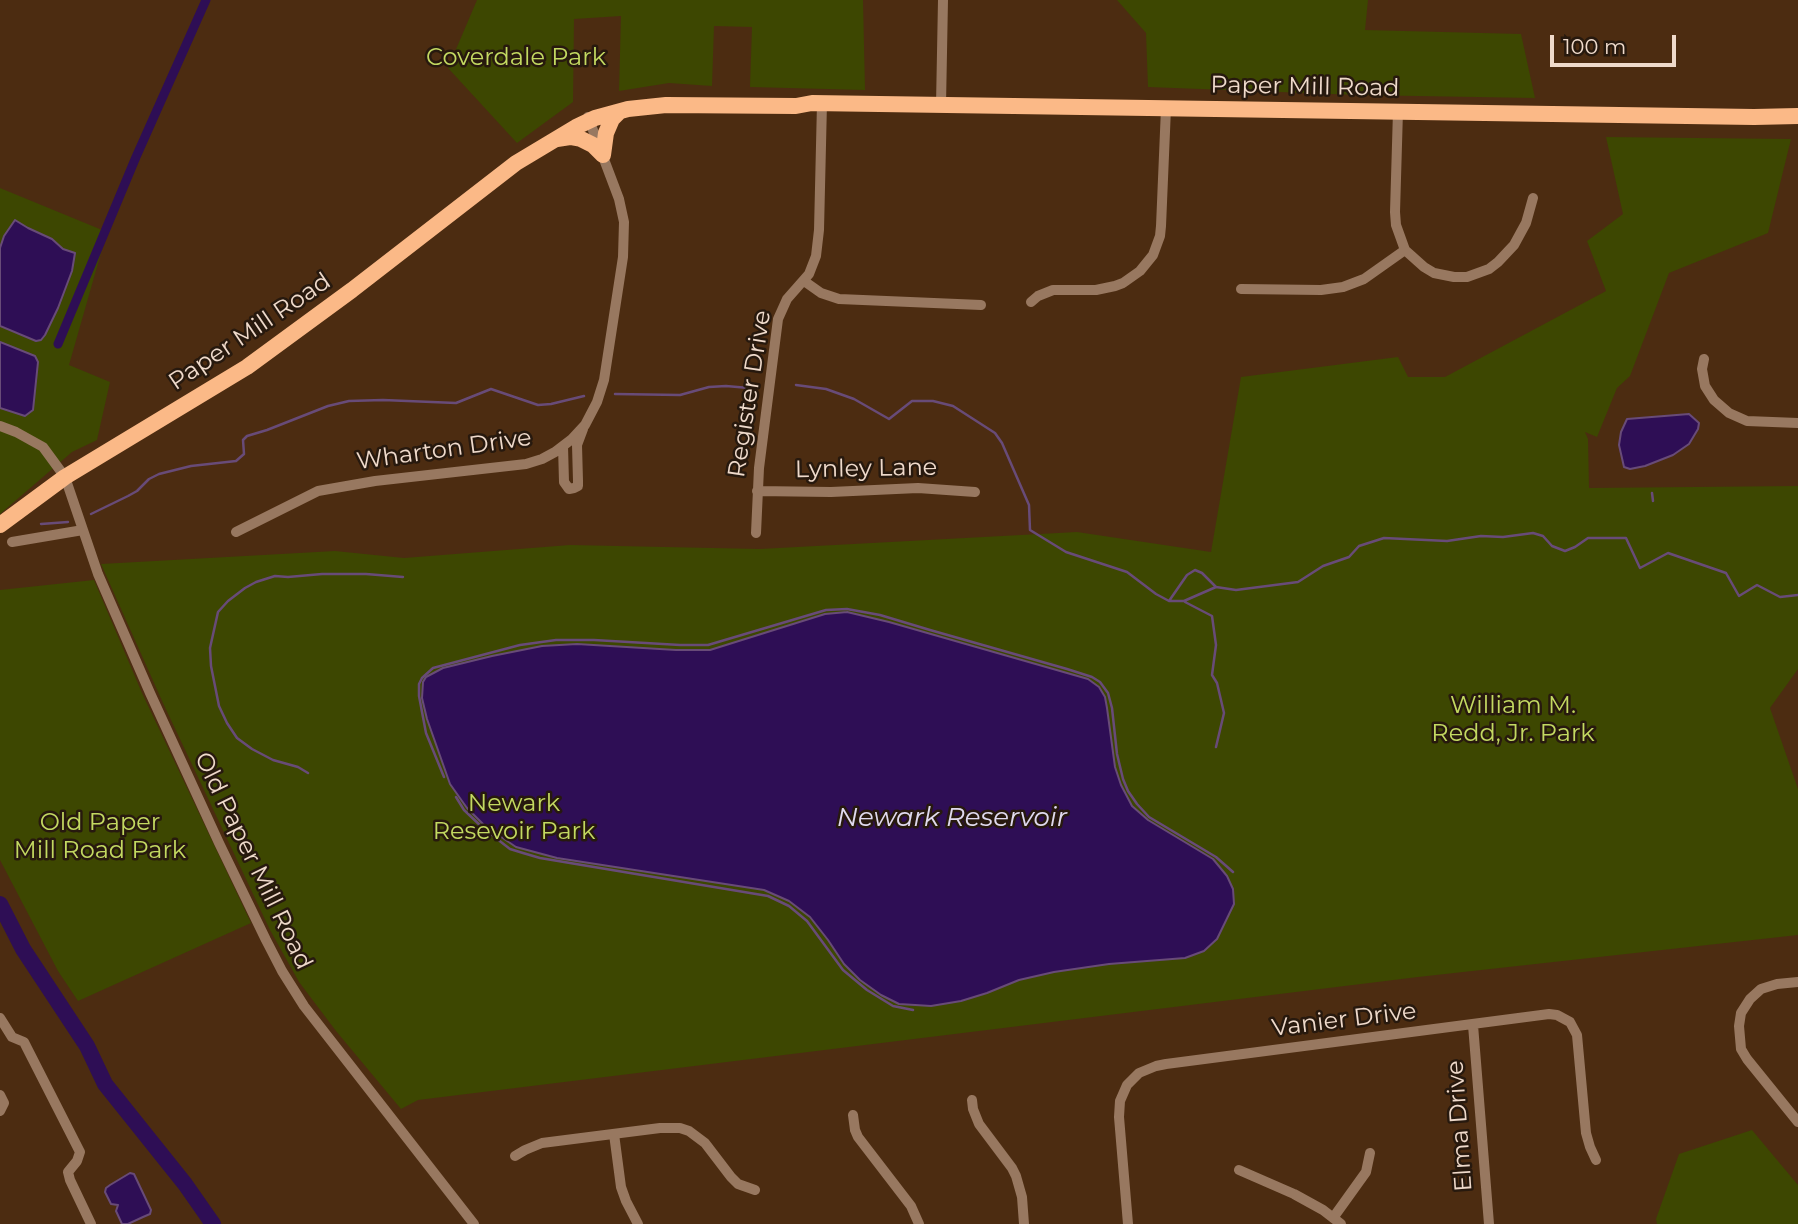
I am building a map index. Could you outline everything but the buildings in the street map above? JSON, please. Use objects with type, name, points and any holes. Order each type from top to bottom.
[{"type":"main road","name":"Paper Mill Road","points":[[516,163],[520,154],[547,134],[627,101],[665,96],[795,99],[817,103]]},
{"type":"main road","name":"Paper Mill Road","points":[[0,525],[65,477],[247,366],[352,290],[516,163],[588,117],[666,104],[796,106],[817,103],[1798,116]]},
{"type":"main road","points":[[552,141],[570,137],[582,139],[603,155],[606,132],[619,112]]},
{"type":"street","points":[[941,105],[943,0]]},
{"type":"street","name":"Register Drive","points":[[756,533],[757,491],[778,319],[787,299],[804,281],[816,256],[818,244],[817,103]]},
{"type":"street","points":[[1031,302],[1053,290],[1096,290],[1123,283],[1140,271],[1153,255],[1161,226],[1166,108]]},
{"type":"street","points":[[1398,111],[1396,225],[1405,250],[1424,267],[1443,276],[1467,276],[1479,274],[1498,262],[1514,244],[1526,223],[1533,198]]},
{"type":"street","name":"Wharton Drive","points":[[236,533],[318,491],[375,481],[526,464],[542,459],[563,446],[585,425],[597,402],[604,380],[623,257],[624,222],[619,199],[588,117]]},
{"type":"street","points":[[1241,289],[1343,288],[1364,279],[1405,250]]},
{"type":"street","points":[[804,281],[821,293],[839,299],[981,305]]},
{"type":"street","points":[[1704,359],[1702,369],[1705,386],[1714,400],[1729,413],[1747,421],[1798,423]]},
{"type":"street","points":[[563,446],[564,482],[569,489],[578,486],[577,445],[585,425]]},
{"type":"street","name":"Old Paper Mill Road","points":[[0,426],[43,447],[65,477],[98,574],[170,737],[282,971],[304,1006],[474,1224]]},
{"type":"street","name":"Lynley Lane","points":[[757,491],[831,492],[918,488],[975,492]]},
{"type":"street","points":[[12,542],[83,530]]},
{"type":"street","points":[[1798,982],[1761,989],[1741,1013],[1739,1026],[1741,1049],[1747,1059],[1798,1122]]},
{"type":"street","name":"Vanier Drive","points":[[1128,1224],[1120,1101],[1127,1085],[1139,1073],[1166,1064],[1549,1014],[1563,1017],[1574,1028],[1578,1042],[1587,1142],[1596,1160]]},
{"type":"street","points":[[0,1018],[12,1037],[20,1040],[27,1048],[80,1152],[68,1172],[91,1224]]},
{"type":"street","name":"Elma Drive","points":[[1473,1025],[1489,1224]]},
{"type":"street","points":[[0,1095],[4,1102],[0,1111]]},
{"type":"street","points":[[972,1100],[979,1124],[1016,1176],[1022,1197],[1024,1224]]},
{"type":"street","points":[[853,1115],[858,1137],[911,1206],[919,1224]]},
{"type":"street","points":[[515,1156],[542,1143],[671,1127],[689,1131],[705,1143],[738,1184],[755,1191]]},
{"type":"street","points":[[614,1134],[621,1187],[638,1224]]},
{"type":"street","points":[[1239,1170],[1287,1190],[1337,1221],[1366,1172],[1370,1153]]},
{"type":"green space","name":"Coverdale Park","points":[[477,0],[863,0],[865,90],[750,87],[752,27],[714,26],[712,86],[669,83],[619,91],[621,16],[574,19],[573,102],[517,143],[448,68]]},
{"type":"green space","points":[[1117,0],[1368,0],[1365,30],[1521,34],[1535,98],[1148,87],[1146,33]]},
{"type":"green space","name":"Newark Resevoir Park","points":[[1606,137],[1791,139],[1768,233],[1669,273],[1630,376],[1617,388],[1597,437],[1585,432],[1588,439],[1589,488],[1798,486],[1798,669],[1770,708],[1798,789],[1798,935],[1418,977],[418,1100],[401,1109],[299,982],[270,930],[101,564],[335,551],[404,558],[570,545],[760,549],[1077,532],[1211,552],[1241,377],[1398,357],[1408,377],[1445,377],[1606,291],[1587,241],[1623,214]]},
{"type":"green space","points":[[0,188],[107,232],[69,365],[110,382],[97,440],[72,452],[0,514]]},
{"type":"green space","name":"Old Paper Mill Road Park","points":[[94,580],[142,693],[251,923],[78,1001],[58,971],[0,860],[0,590]]},
{"type":"green space","points":[[1752,1130],[1798,1185],[1798,1224],[1657,1224],[1656,1219],[1679,1154]]},
{"type":"water","points":[[15,220],[52,239],[63,249],[75,253],[72,271],[58,308],[45,335],[36,341],[0,326],[0,248],[4,236]]},
{"type":"water","points":[[0,342],[35,356],[38,362],[33,410],[25,416],[0,408]]},
{"type":"water","points":[[1689,414],[1699,423],[1689,444],[1673,455],[1645,466],[1630,469],[1624,467],[1619,445],[1627,419]]},
{"type":"water","name":"Newark Reservoir","points":[[847,612],[1088,679],[1099,687],[1105,697],[1115,767],[1132,806],[1148,820],[1213,859],[1227,876],[1233,889],[1234,904],[1217,939],[1204,951],[1185,958],[1109,964],[1054,972],[1019,980],[961,1001],[931,1006],[899,1004],[860,980],[844,964],[810,917],[789,901],[764,890],[557,858],[516,847],[485,826],[467,808],[450,784],[422,698],[426,677],[443,668],[492,656],[542,646],[577,644],[710,650],[825,614]]},
{"type":"water","points":[[130,1173],[134,1174],[151,1210],[150,1214],[122,1224],[116,1211],[118,1205],[111,1204],[105,1192],[106,1188]]},
{"type":"waterway","points":[[58,344],[136,157],[206,0]]},
{"type":"waterway","points":[[796,385],[826,389],[854,399],[889,419],[912,401],[933,401],[953,406],[995,433],[1002,443],[1029,505],[1030,530],[1066,552],[1127,572],[1169,601],[1184,601],[1216,587],[1236,590],[1298,582],[1323,566],[1349,557],[1359,546],[1384,538],[1447,541],[1533,533],[1543,536],[1552,546],[1565,551],[1588,538],[1626,538],[1640,568],[1668,553],[1726,573],[1739,596],[1757,585],[1780,597],[1798,595]]},
{"type":"waterway","points":[[615,394],[680,395],[709,387],[749,388]]},
{"type":"waterway","points":[[91,514],[137,491],[149,479],[159,474],[191,466],[236,461],[244,454],[243,440],[247,436],[328,406],[349,401],[383,400],[456,403],[491,389],[538,405],[584,396]]},
{"type":"waterway","points":[[1652,493],[1653,501]]},
{"type":"waterway","points":[[41,524],[68,522]]},
{"type":"waterway","points":[[1169,601],[1187,575],[1195,570],[1216,587]]},
{"type":"waterway","points":[[308,773],[252,749],[237,738],[227,723],[219,706],[211,666],[210,648],[218,612],[245,588],[275,576],[366,574],[403,577]]},
{"type":"waterway","points":[[1185,602],[1212,616],[1216,645],[1212,675],[1217,683],[1224,713],[1216,747]]},
{"type":"waterway","points":[[444,777],[426,733],[419,696],[419,684],[433,668],[520,645],[556,640],[708,645],[826,610],[847,609],[880,615],[1067,669],[1100,682],[1108,693],[1112,708],[1117,754],[1123,779],[1137,804],[1149,817],[1216,857],[1233,872]]},
{"type":"waterway","points":[[456,797],[464,810],[510,849],[540,858],[768,896],[789,906],[807,921],[843,970],[867,990],[893,1006],[913,1010]]},
{"type":"waterway","points":[[0,904],[23,949],[87,1046],[105,1084],[185,1184],[213,1224]]},
{"type":"park label","name":"William M. Redd, Jr. Park","points":[[1513,720]]}]
